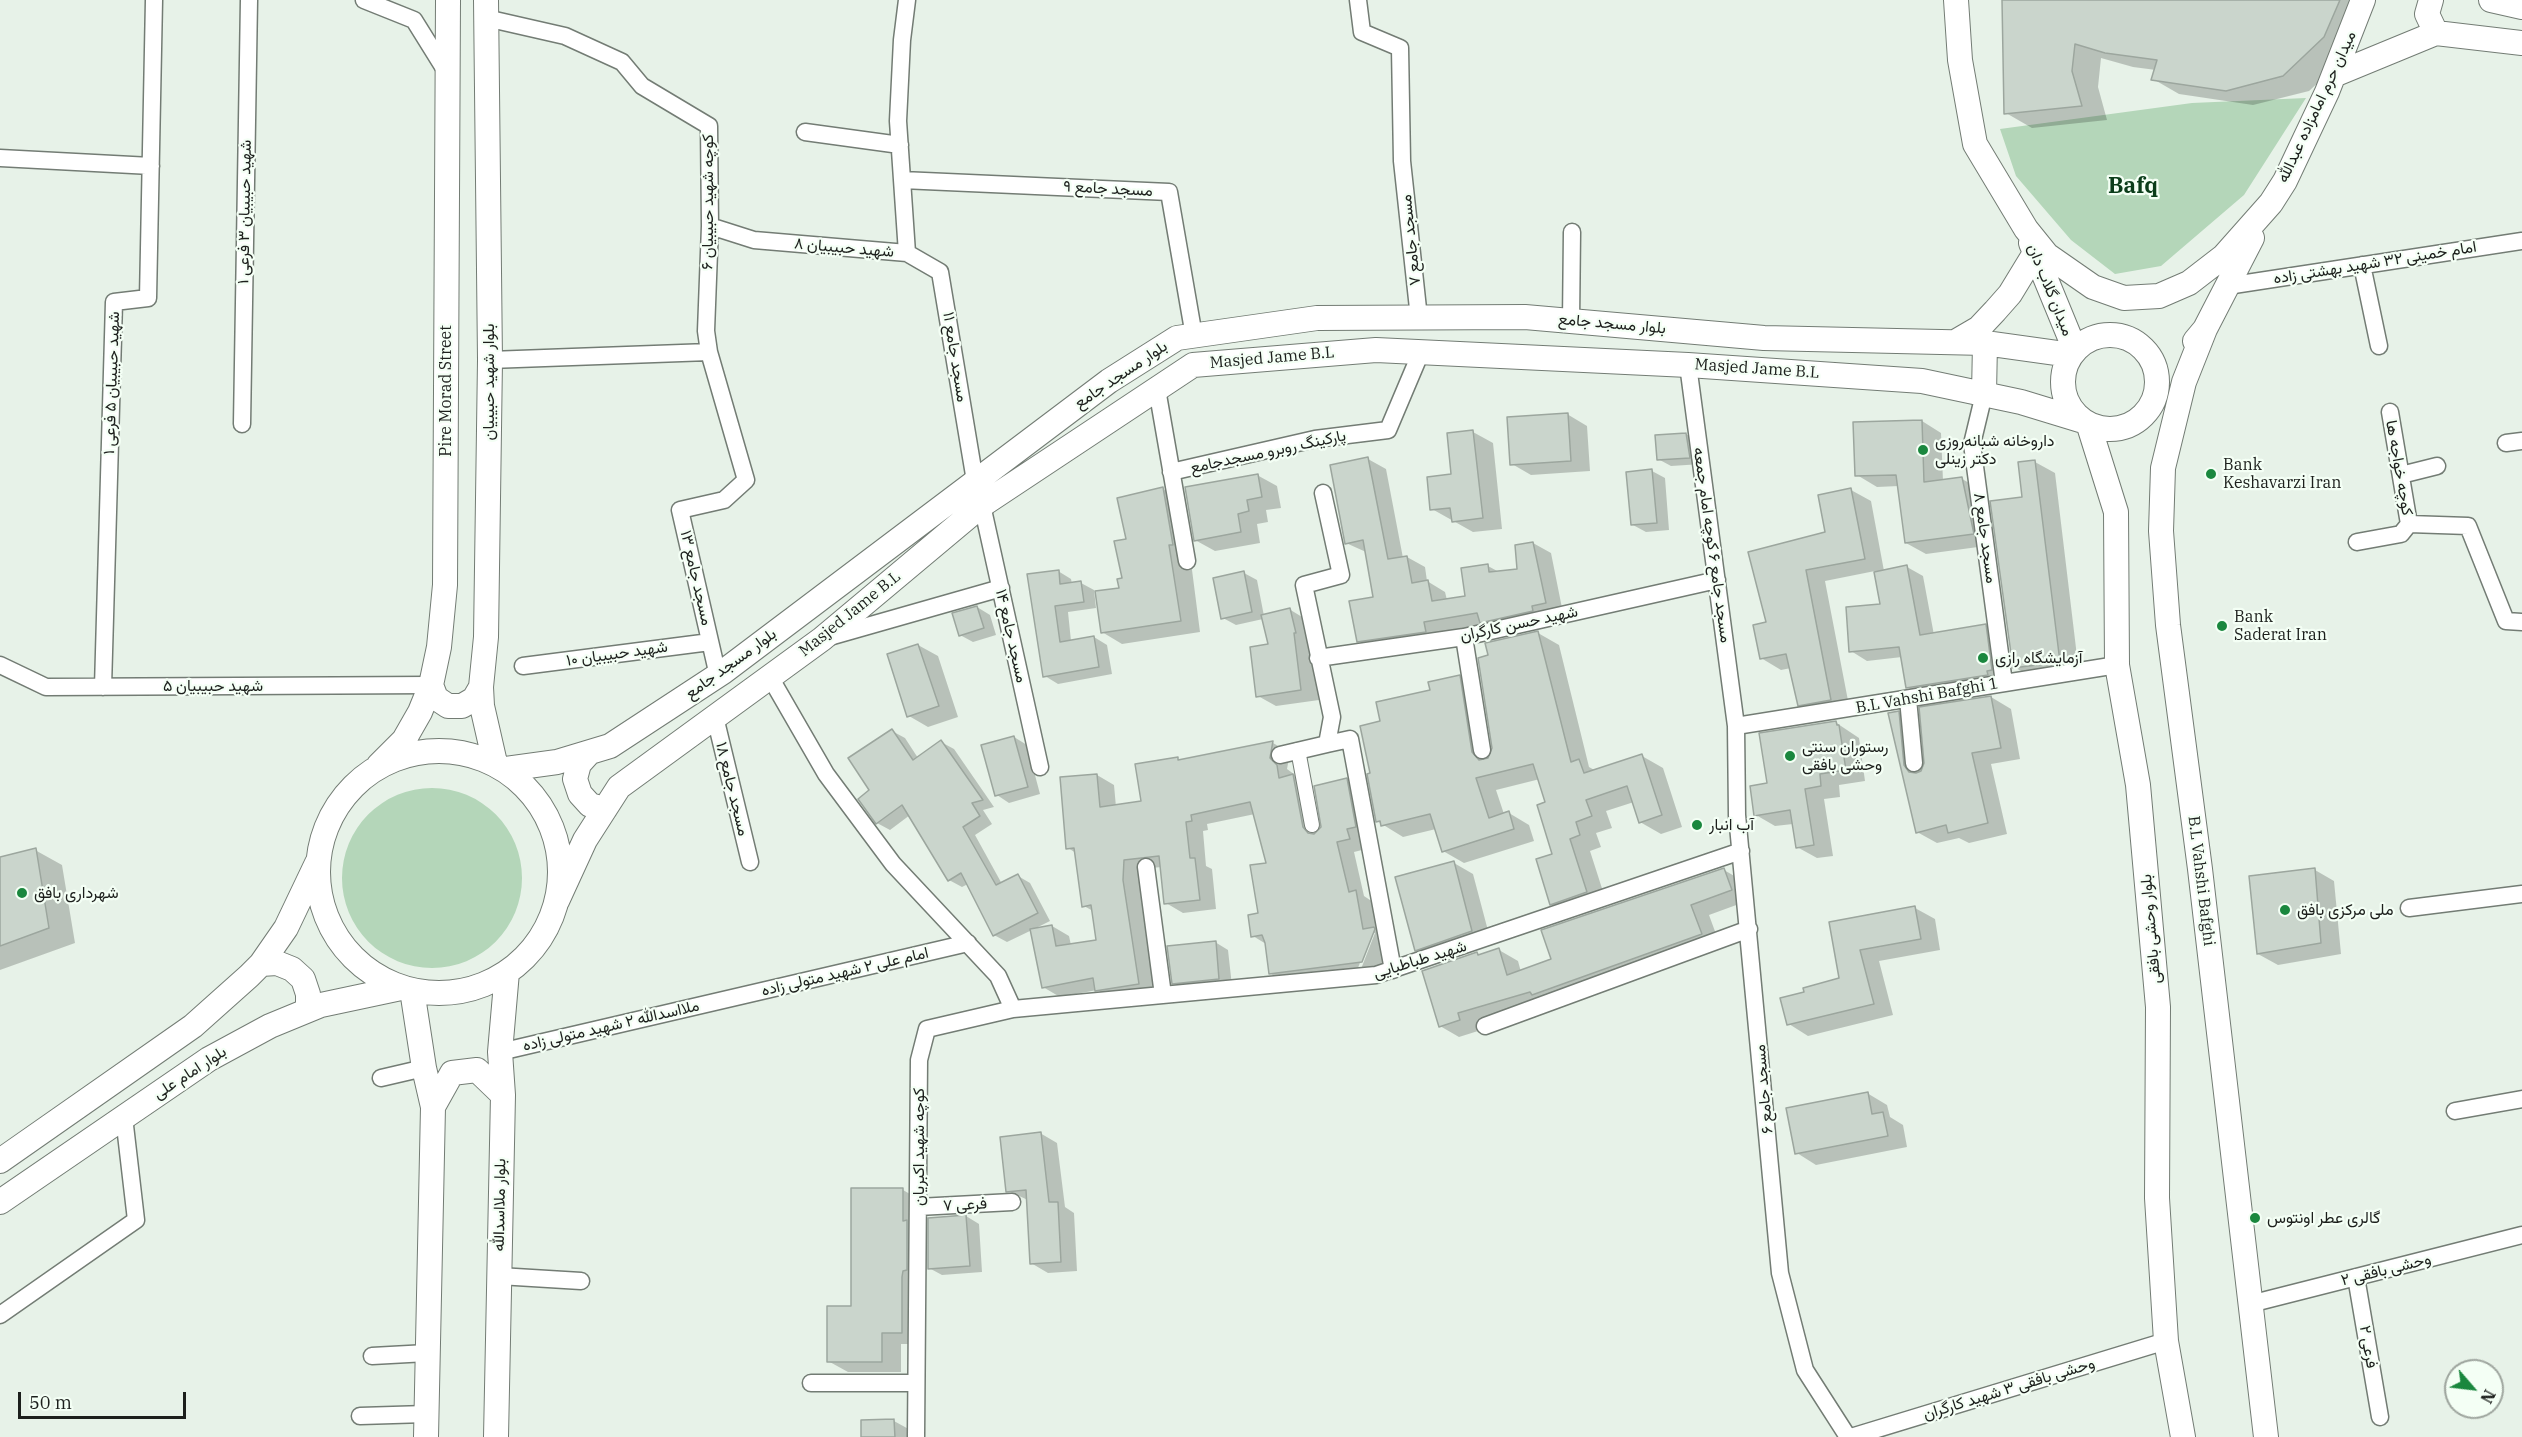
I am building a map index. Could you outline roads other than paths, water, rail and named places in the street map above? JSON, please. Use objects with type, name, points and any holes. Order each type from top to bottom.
[{"type":"main road","name":"Pire Morad Street","points":[[379,765],[404,740],[420,712],[431,685],[439,647],[445,585],[448,0]]},
{"type":"main road","name":"میدان حرم امامزاده عبدالله","points":[[1956,0],[1959,60],[1975,144],[2026,230],[2047,255],[2093,287],[2124,298],[2159,296],[2189,282],[2224,256],[2271,202],[2285,181],[2334,75],[2363,0]]},
{"type":"main road","points":[[2431,0],[2427,14],[2436,33]]},
{"type":"main road","points":[[2491,0],[2522,7]]},
{"type":"main road","name":"بلوار شهید حبیبیان","points":[[486,9],[490,360],[486,637],[481,687],[482,706],[500,766]]},
{"type":"main road","points":[[2334,75],[2436,33],[2522,43]]},
{"type":"main road","name":"B.L Vahshi Bafghi","points":[[2266,1437],[2200,869],[2168,625],[2161,531],[2163,468],[2184,382],[2205,329],[2271,202]]},
{"type":"main road","name":"میدان گلاب دان","points":[[2026,230],[2073,352]]},
{"type":"main road","points":[[1955,342],[1979,328],[1995,311],[2010,294],[2035,253]]},
{"type":"main road","name":"بلوار مسجد جامع","points":[[500,766],[557,762],[610,746],[718,675],[1108,381],[1177,338],[1317,318],[1525,317],[1764,338],[1985,343],[2073,352]]},
{"type":"main road","name":"B.L Vahshi Bafghi","points":[[2156,393],[2205,329]]},
{"type":"main road","points":[[2156,393],[2148,411],[2136,422],[2121,429],[2105,430],[2085,423],[2070,409],[2062,382],[2064,368],[2073,352],[2087,340],[2101,335],[2116,335],[2131,339],[2144,348],[2153,361],[2157,375],[2156,393],[2163,468]]},
{"type":"main road","points":[[1984,394],[1985,343]]},
{"type":"main road","name":"Masjed Jame B.L","points":[[557,901],[585,840],[619,787],[822,639],[982,505],[1193,365],[1376,350],[1688,365],[1922,381],[1984,394],[2085,423]]},
{"type":"main road","name":"بلوار وحشی بافقی","points":[[2085,423],[2116,512],[2117,665],[2138,785],[2158,1006],[2157,1198],[2166,1341],[2183,1437]]},
{"type":"main road","points":[[431,685],[436,698],[448,706],[462,706],[474,699],[481,687]]},
{"type":"main road","points":[[0,1161],[193,1026],[261,964],[286,928],[317,863],[326,824],[348,790],[379,765],[418,751],[459,751],[500,766],[533,794],[553,826],[561,863],[557,901],[547,928],[530,953],[507,972],[474,989],[437,994],[406,989],[365,969],[338,940],[321,903],[317,863]]},
{"type":"main road","points":[[589,753],[579,764],[575,779],[580,794],[590,805],[605,809]]},
{"type":"main road","points":[[261,964],[277,963],[292,969],[303,979],[308,994],[308,1010]]},
{"type":"main road","name":"بلوار ملااسدالله","points":[[496,1437],[502,1095],[500,1052],[507,972]]},
{"type":"main road","points":[[406,989],[433,1107],[426,1425]]},
{"type":"main road","name":"بلوار امام علی","points":[[0,1202],[209,1059],[270,1026],[308,1010],[406,989]]},
{"type":"main road","points":[[433,1107],[452,1073],[477,1070],[502,1095]]},
{"type":"street","name":"شهید حبیبیان ۵ فرعی ۱","points":[[103,687],[114,302],[148,298],[154,0]]},
{"type":"street","name":"شهید حبیبیان ۳ فرعی ۱","points":[[242,424],[249,0]]},
{"type":"street","points":[[364,0],[414,20],[448,74]]},
{"type":"street","name":"شهید حبیبیان ۸","points":[[710,226],[754,240],[907,253],[898,120],[902,40],[907,0]]},
{"type":"street","name":"مسجد جامع ۷","points":[[1358,0],[1362,32],[1400,48],[1402,161],[1419,318]]},
{"type":"street","name":"کوچه شهید حبیبیان ۶","points":[[486,9],[566,36],[622,62],[642,86],[709,126],[710,226],[706,331],[709,352]]},
{"type":"street","points":[[805,132],[900,145]]},
{"type":"street","points":[[0,158],[151,166]]},
{"type":"street","name":"مسجد جامع ۹","points":[[903,180],[1169,192],[1194,336]]},
{"type":"street","points":[[1571,321],[1572,232]]},
{"type":"street","name":"امام خمینی ۳۲ شهید بهشتی زاده","points":[[2227,286],[2522,241]]},
{"type":"street","name":"مسجد جامع ۱۱","points":[[907,253],[940,272],[975,481]]},
{"type":"street","points":[[2362,265],[2379,346]]},
{"type":"street","points":[[490,360],[709,352]]},
{"type":"street","name":"مسجد جامع ۱۳","points":[[709,352],[746,480],[724,500],[680,510],[718,675]]},
{"type":"street","name":"پارکینگ روبرو مسجدجامع","points":[[1171,472],[1315,439],[1388,430],[1421,352]]},
{"type":"street","name":"مسجد جامع ۶ کوچه امام جمعه","points":[[1688,365],[1736,726]]},
{"type":"street","points":[[1157,389],[1187,561]]},
{"type":"street","name":"مسجد جامع ۸","points":[[1984,394],[1972,444],[2004,683]]},
{"type":"street","name":"کوچه خواجه ها","points":[[2390,412],[2409,524]]},
{"type":"street","points":[[2400,476],[2437,466]]},
{"type":"street","points":[[1323,493],[1341,575],[1304,585],[1332,717],[1326,744]]},
{"type":"street","name":"مسجد جامع ۱۴","points":[[982,505],[1040,767]]},
{"type":"street","points":[[2357,542],[2401,534],[2409,524],[2468,526],[2506,621],[2522,622]]},
{"type":"street","name":"شهید حسن کارگران","points":[[1318,658],[1464,637],[1717,580]]},
{"type":"street","points":[[822,639],[1000,588]]},
{"type":"street","points":[[1464,637],[1482,750]]},
{"type":"street","name":"شهید حبیبیان ۱۰","points":[[524,666],[710,642]]},
{"type":"street","name":"شهید حبیبیان ۵","points":[[0,665],[46,687],[431,685]]},
{"type":"street","name":"B.L Vahshi Bafghi 1","points":[[1736,726],[2117,665]]},
{"type":"street","points":[[770,677],[826,774],[893,864],[998,976],[1013,1009]]},
{"type":"street","points":[[1908,699],[1914,763]]},
{"type":"street","name":"مسجد جامع ۱۸","points":[[715,717],[750,862]]},
{"type":"street","name":"مسجد جامع ۶","points":[[1736,726],[1737,814],[1780,1273],[1805,1370],[1849,1437]]},
{"type":"street","points":[[1280,755],[1350,739],[1393,970]]},
{"type":"street","points":[[1298,750],[1312,825]]},
{"type":"street","name":"شهید طباطبایی","points":[[1013,1009],[1353,977],[1393,970],[1741,851]]},
{"type":"street","points":[[1146,867],[1163,995]]},
{"type":"street","points":[[2409,908],[2522,894]]},
{"type":"street","points":[[1485,1026],[1749,929]]},
{"type":"street","name":"امام علی ۲ شهید متولی زاده","points":[[722,1000],[968,943]]},
{"type":"street","name":"ملااسدالله ۲ شهید متولی زاده","points":[[500,1052],[722,1000]]},
{"type":"street","name":"کوچه شهید اکبریان","points":[[916,1437],[919,1060],[927,1029],[1013,1009]]},
{"type":"street","points":[[381,1078],[424,1068]]},
{"type":"street","points":[[2455,1111],[2522,1099]]},
{"type":"street","points":[[0,1315],[136,1220],[124,1117]]},
{"type":"street","name":"فرعی ۷","points":[[918,1207],[1012,1202]]},
{"type":"street","name":"وحشی بافقی ۲","points":[[2250,1304],[2522,1236]]},
{"type":"street","points":[[499,1276],[581,1281]]},
{"type":"street","name":"فرعی ۲","points":[[2356,1277],[2380,1417]]},
{"type":"street","name":"وحشی بافقی ۳ شهید کارگران","points":[[1849,1437],[2166,1341]]},
{"type":"street","points":[[372,1356],[427,1353]]},
{"type":"street","points":[[811,1383],[916,1383]]},
{"type":"street","points":[[360,1416],[426,1425]]},
{"type":"place","name":"داروخانه شبانه‌روزی دکتر زینلی","points":[[1923,450]]},
{"type":"place","name":"Bank Keshavarzi Iran","points":[[2211,474]]},
{"type":"place","name":"Bank Saderat Iran","points":[[2222,626]]},
{"type":"place","name":"آزمایشگاه رازی","points":[[1983,658]]},
{"type":"place","name":"رستوران سنتی وحشی بافقی","points":[[1790,756]]},
{"type":"place","name":"آب انبار","points":[[1697,825]]},
{"type":"place","name":"شهرداری بافق","points":[[22,893]]},
{"type":"place","name":"ملی مرکزی بافق","points":[[2285,910]]},
{"type":"place","name":"گالری عطر اونتوس","points":[[2255,1218]]},
{"type":"district","name":"Bafq","points":[[2133,187]]}]
